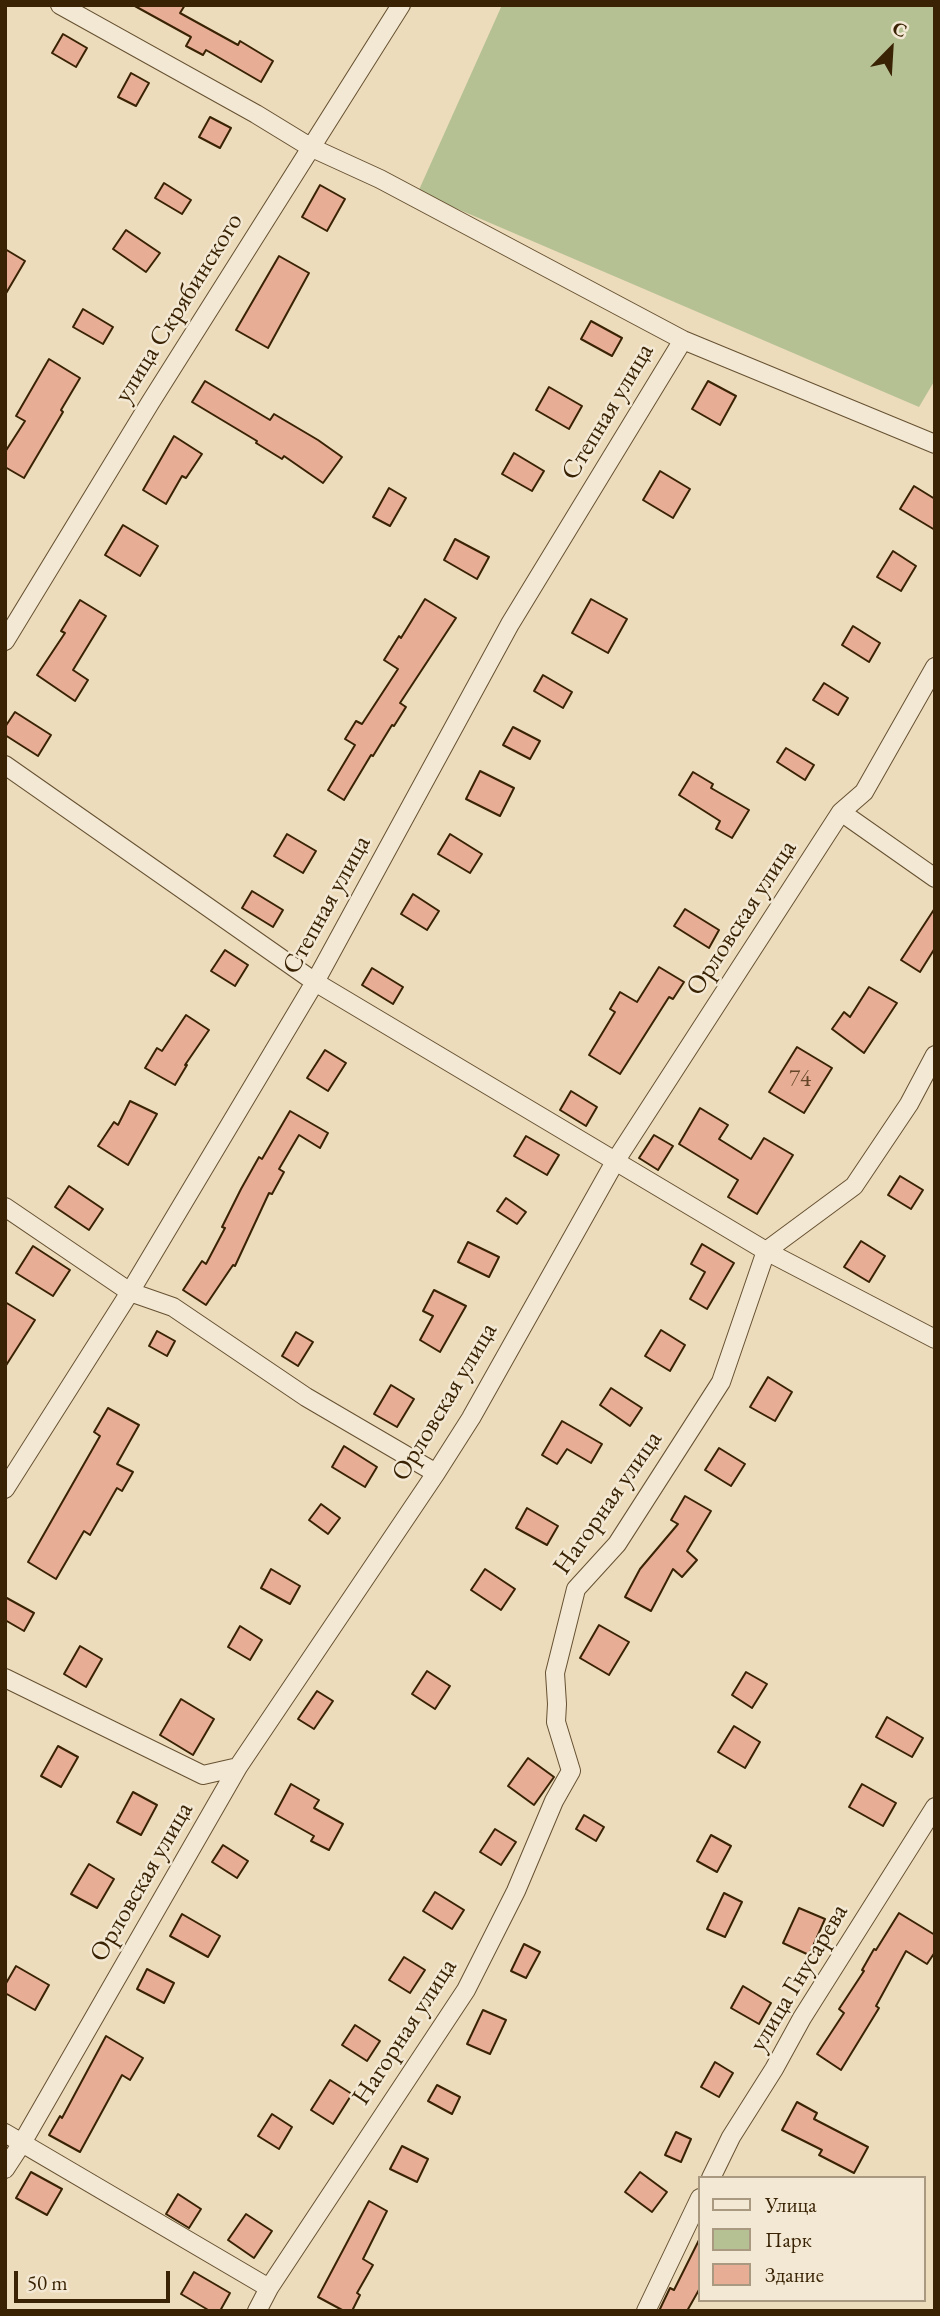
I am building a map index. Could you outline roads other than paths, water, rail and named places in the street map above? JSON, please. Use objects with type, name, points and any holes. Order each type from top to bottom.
[{"type":"street","points":[[60,5],[310,147],[380,179],[683,340],[935,444]]},
{"type":"street","name":"улица Скрябинского","points":[[5,641],[143,414],[401,5]]},
{"type":"street","name":"Степная улица","points":[[5,1489],[130,1292],[315,982],[510,624],[683,340]]},
{"type":"street","name":"Орловская улица","points":[[5,2169],[22,2144],[238,1767],[471,1418],[616,1160],[841,812],[864,792],[935,667]]},
{"type":"street","points":[[5,765],[315,982],[766,1251],[935,1339]]},
{"type":"street","points":[[841,812],[935,878]]},
{"type":"street","points":[[766,1251],[854,1186],[909,1104],[935,1055]]},
{"type":"street","points":[[5,1207],[130,1292],[173,1307],[306,1397],[436,1473]]},
{"type":"street","name":"Нагорная улица","points":[[257,2311],[269,2288],[466,1990],[516,1891],[554,1801],[571,1771],[556,1722],[555,1673],[576,1589],[617,1544],[721,1382],[766,1251]]},
{"type":"street","points":[[5,1678],[203,1775],[238,1767]]},
{"type":"street","name":"улица Гнусарева","points":[[712,2176],[731,2137],[802,2018],[935,1807]]},
{"type":"street","points":[[5,2133],[269,2288]]},
{"type":"street","points":[[646,2311],[698,2202]]}]
